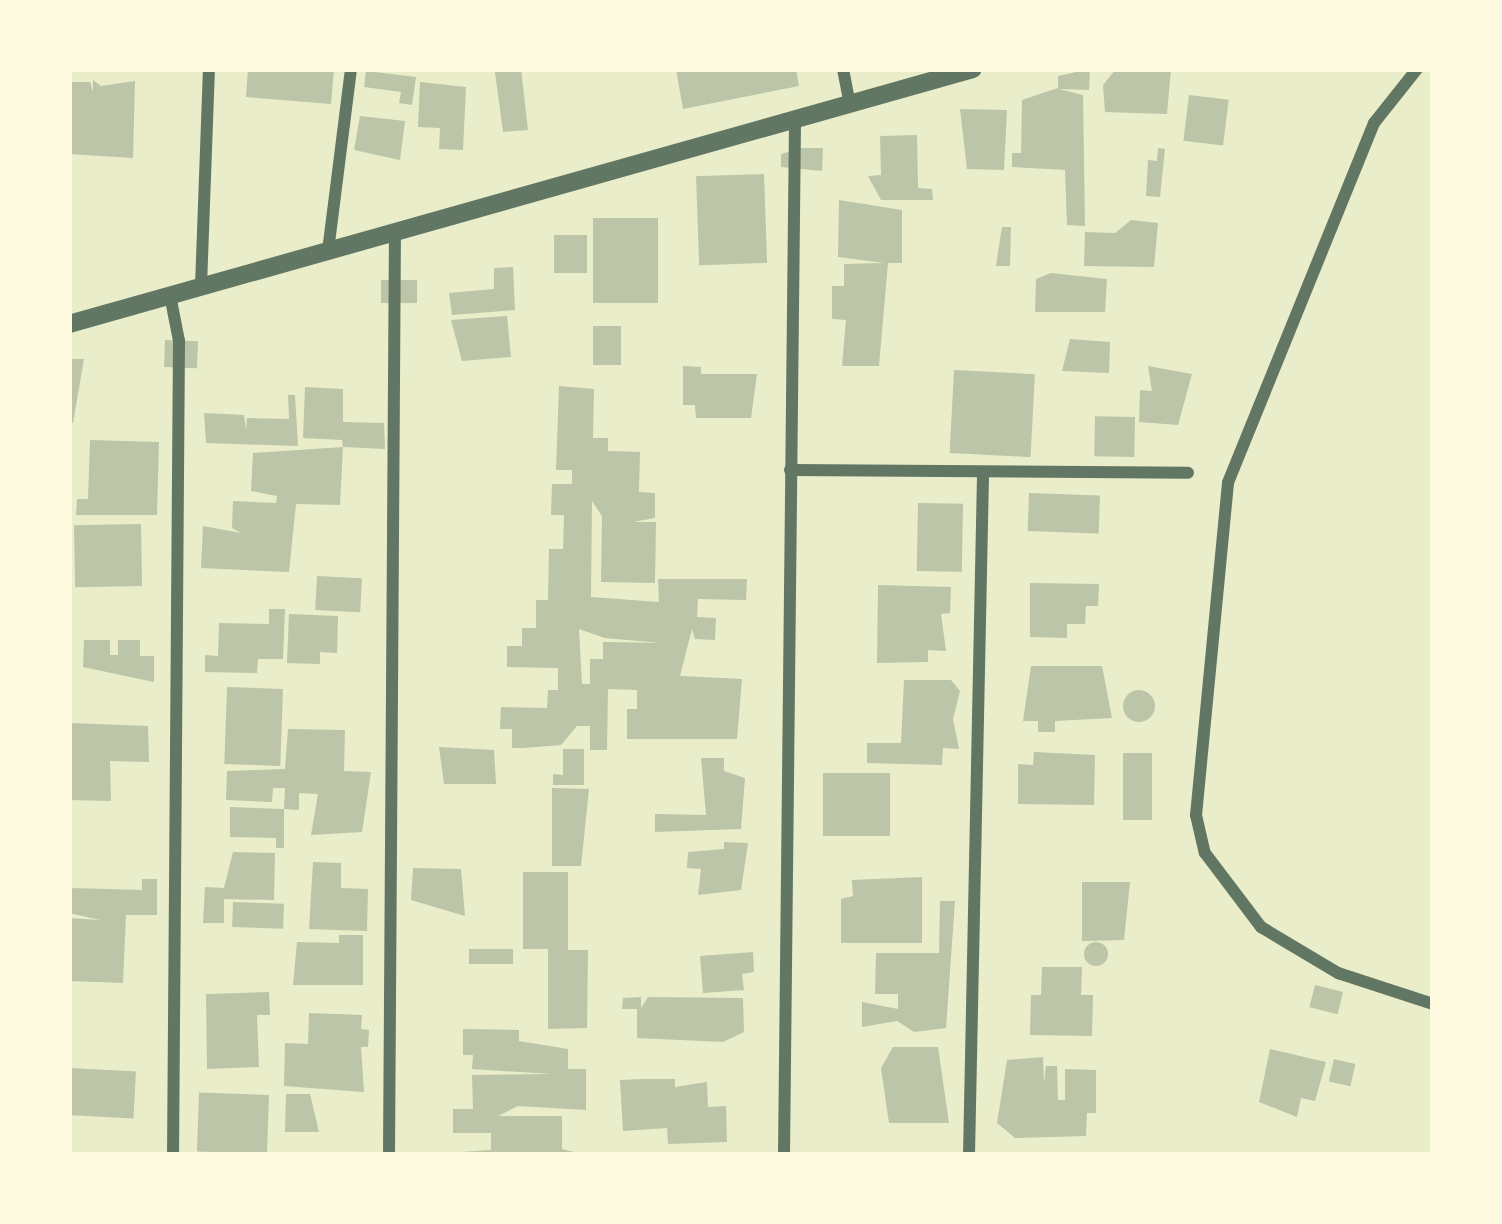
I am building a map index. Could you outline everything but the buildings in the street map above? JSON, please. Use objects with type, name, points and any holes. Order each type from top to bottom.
[{"type":"street","points":[[201,286],[209,69]]},
{"type":"street","points":[[328,251],[351,69]]},
{"type":"street","points":[[843,69],[850,104]]},
{"type":"street","points":[[69,323],[973,69]]},
{"type":"street","points":[[1417,69],[1374,123],[1228,483],[1196,815],[1205,854],[1261,927],[1354,980],[1433,1004]]},
{"type":"street","points":[[784,1155],[795,119]]},
{"type":"street","points":[[389,1155],[394,234]]},
{"type":"street","points":[[170,295],[179,341],[173,1155]]},
{"type":"street","points":[[790,470],[1188,473]]},
{"type":"street","points":[[969,1155],[983,473]]}]
